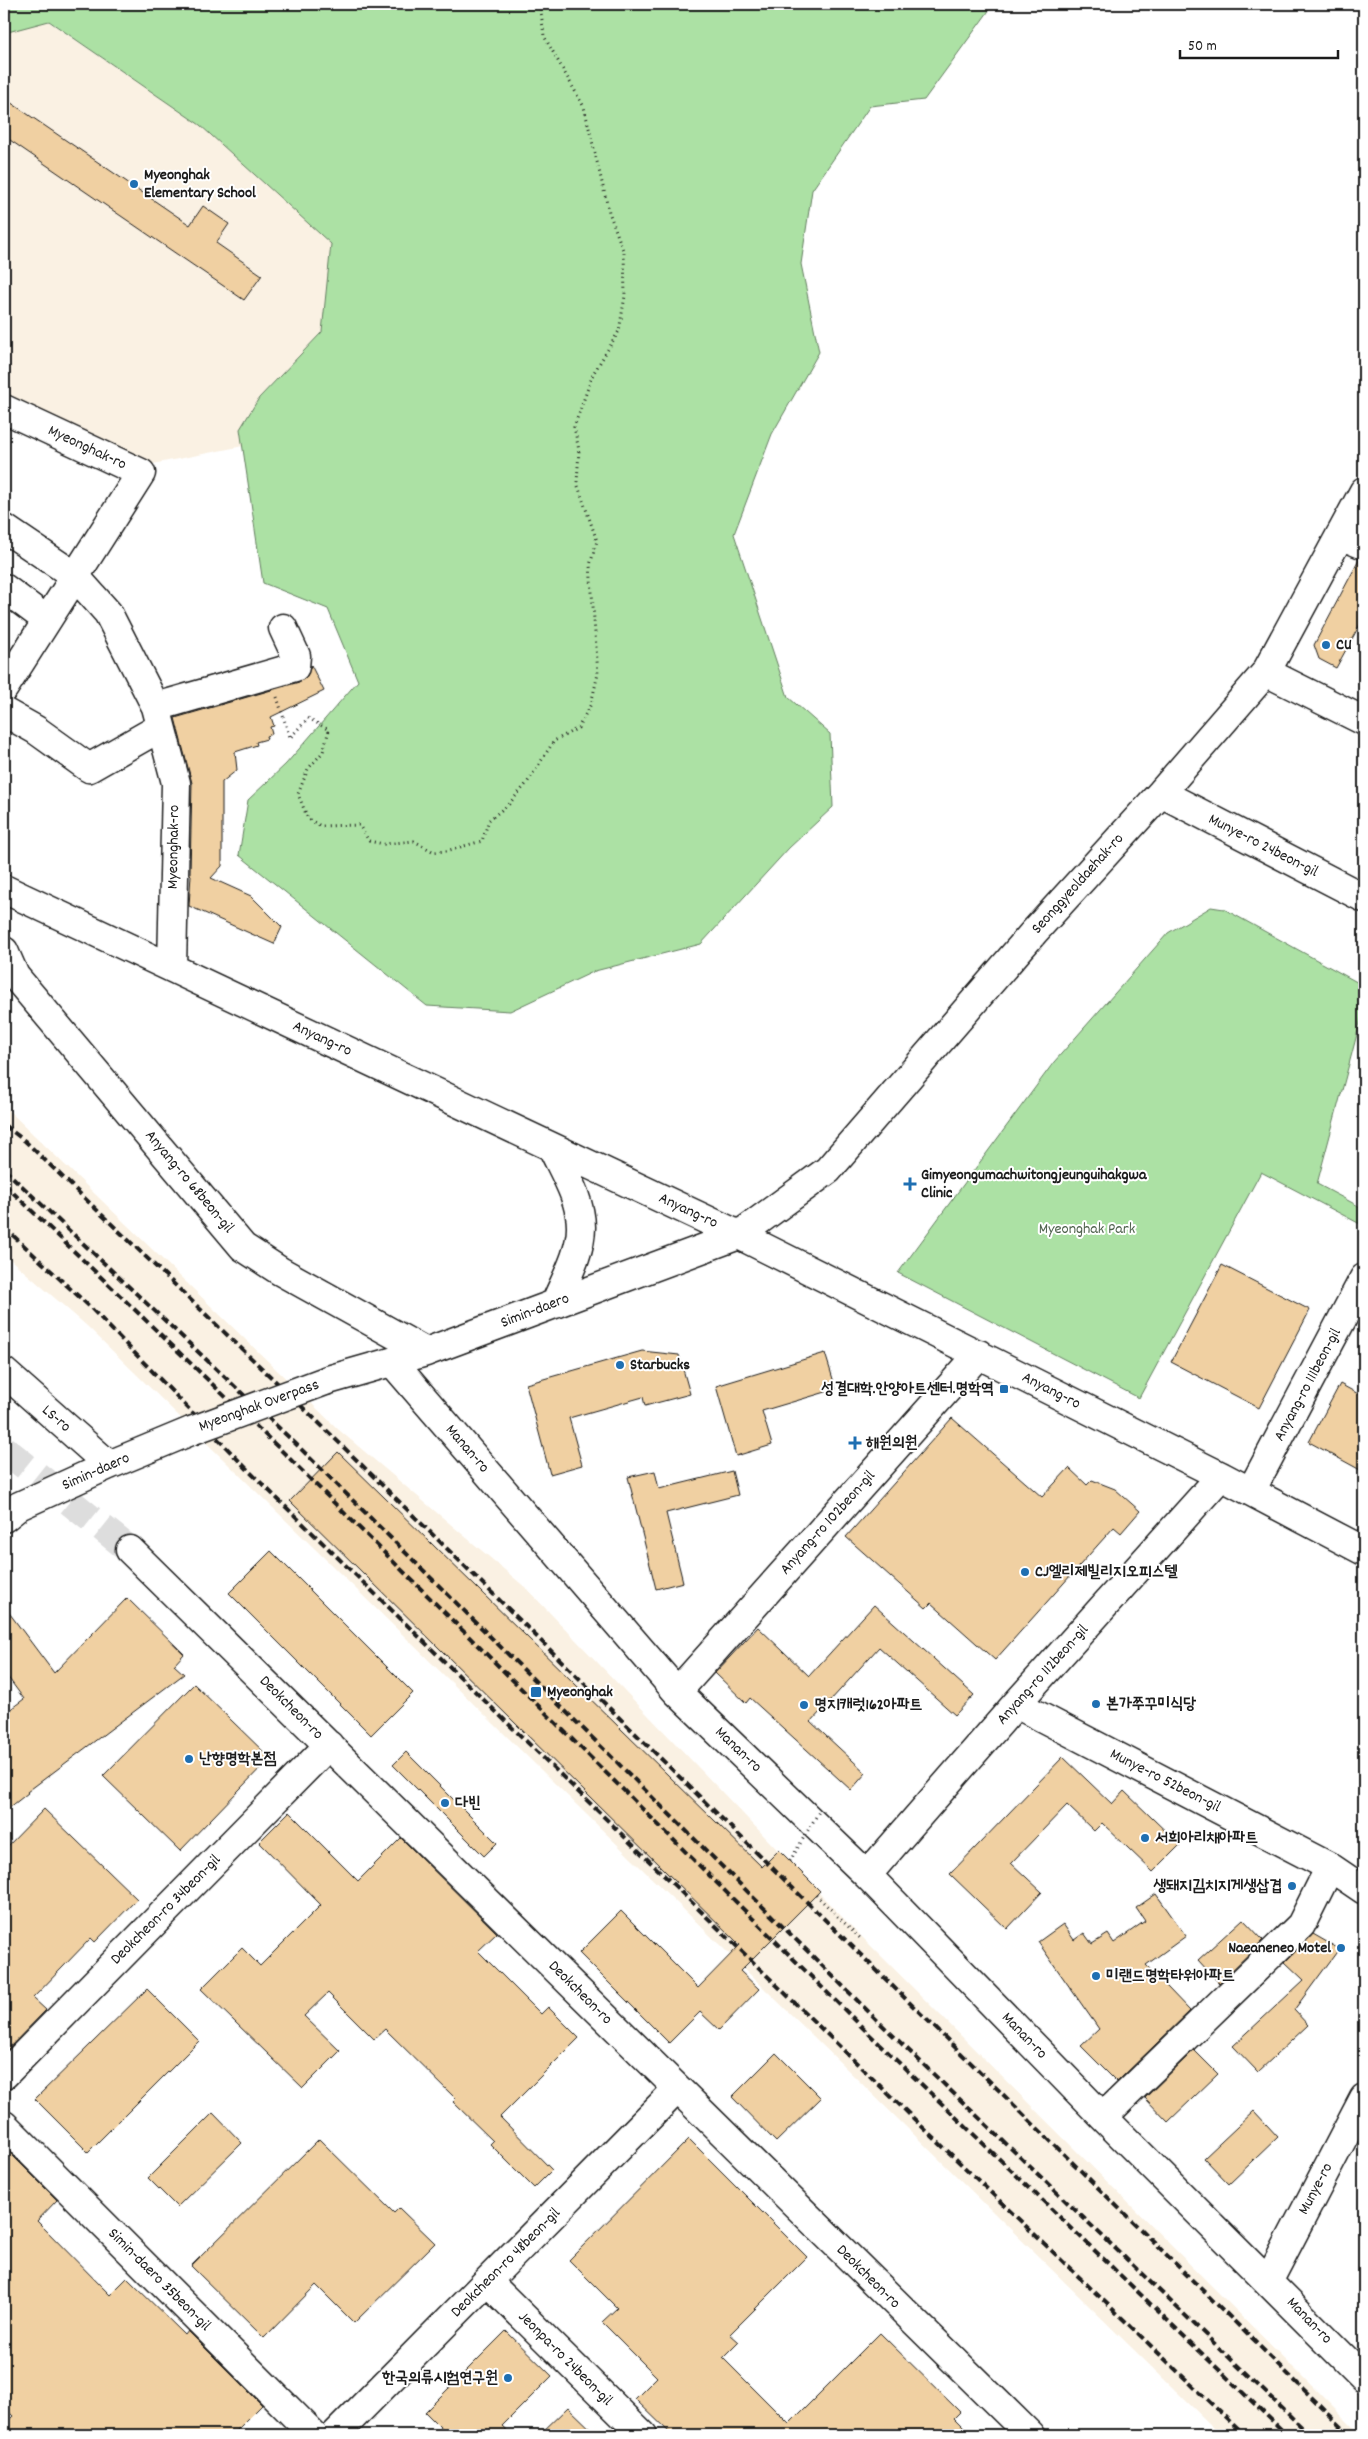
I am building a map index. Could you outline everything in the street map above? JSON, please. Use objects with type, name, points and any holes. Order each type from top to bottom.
[{"type":"street","name":"Myeonghak-ro","points":[[4,409],[141,473],[47,620],[7,674]]},
{"type":"street","name":"Seonggyeoldaehak-ro","points":[[739,1235],[828,1170],[1034,932],[1162,793],[1266,672],[1352,540],[1364,491]]},
{"type":"street","name":"Myeonghak-ro","points":[[4,528],[75,576],[108,613],[158,717],[176,783],[172,968]]},
{"type":"street","points":[[4,588],[47,620]]},
{"type":"street","points":[[4,712],[36,730],[89,768],[158,717],[294,667],[296,656],[283,628]]},
{"type":"street","points":[[1266,672],[1364,722]]},
{"type":"street","name":"Munye-ro 24beon-gil","points":[[1162,793],[1364,898]]},
{"type":"street","name":"Anyang-ro","points":[[4,889],[739,1235],[1251,1491],[1364,1551]]},
{"type":"street","name":"Anyang-ro 68beon-gil","points":[[4,951],[15,976],[243,1247],[280,1271],[426,1352]]},
{"type":"street","points":[[552,1147],[579,1208],[581,1228],[575,1257],[555,1304]]},
{"type":"street","name":"Simin-daero","points":[[328,1380],[393,1363],[426,1352],[739,1235]]},
{"type":"street","name":"Anyang-ro 111beon-gil","points":[[1251,1491],[1356,1314],[1364,1278]]},
{"type":"street","name":"Anyang-ro 102beon-gil","points":[[677,1692],[979,1354]]},
{"type":"street","name":"Manan-ro","points":[[393,1363],[677,1692],[867,1875],[1103,2117],[1364,2378]]},
{"type":"street","name":"LS-ro","points":[[4,1372],[109,1465]]},
{"type":"street","name":"Myeonghak Overpass","points":[[191,1431],[328,1380]]},
{"type":"street","name":"Simin-daero","points":[[4,1518],[19,1506],[109,1465],[191,1431]]},
{"type":"street","name":"Anyang-ro 112beon-gil","points":[[867,1875],[1016,1704],[1221,1476]]},
{"type":"street","name":"Deokcheon-ro","points":[[130,1550],[1030,2435]]},
{"type":"street","name":"Munye-ro 52beon-gil","points":[[1016,1704],[1330,1867],[1364,1890]]},
{"type":"street","name":"Deokcheon-ro 34beon-gil","points":[[4,2075],[329,1745]]},
{"type":"street","points":[[1103,2117],[1301,1925],[1330,1867]]},
{"type":"street","name":"Deokcheon-ro 48beon-gil","points":[[335,2435],[677,2089]]},
{"type":"street","name":"Munye-ro","points":[[1268,2280],[1364,2098]]},
{"type":"street","name":"Simin-daero 35beon-gil","points":[[4,2126],[314,2435]]},
{"type":"street","name":"Jeonpa-ro 24beon-gil","points":[[488,2282],[643,2435]]},
{"type":"path","points":[[269,675],[290,738],[308,718],[329,730],[323,752],[308,768],[298,794],[308,819],[321,826],[359,825],[369,841],[384,844],[414,841],[434,852],[446,851],[482,841],[489,820],[509,804],[527,783],[554,741],[578,728],[591,704],[598,674],[590,565],[597,541],[577,483],[579,450],[574,427],[593,374],[619,331],[626,296],[624,253],[609,212],[584,107],[544,36],[540,4]]},
{"type":"path","points":[[790,1861],[820,1810]]},
{"type":"path","points":[[816,1895],[860,1938]]},
{"type":"shaded area","name":"Myeonghak Elementary School","points":[[48,21],[200,125],[331,244],[322,332],[259,398],[240,429],[243,446],[143,466],[4,401],[4,33]]},
{"type":"shaded area","points":[[4,1106],[339,1430],[526,1588],[844,1919],[1361,2435],[1221,2435],[87,1326],[4,1254]]},
{"type":"green space","points":[[4,4],[991,4],[988,12],[924,100],[870,106],[812,190],[801,264],[819,352],[772,434],[734,534],[788,697],[830,734],[833,807],[789,848],[701,944],[595,971],[510,1011],[427,1006],[239,855],[248,800],[286,764],[358,681],[328,609],[263,583],[240,429],[259,398],[322,332],[331,244],[200,125],[49,21],[4,33]]},
{"type":"green space","name":"Myeonghak Park","points":[[1211,907],[1224,909],[1364,986],[1364,1008],[1317,1184],[1364,1209],[1364,1226],[1261,1172],[1139,1398],[898,1273],[1054,1062],[1168,933]]},
{"type":"building","points":[[4,98],[190,225],[203,206],[229,224],[216,243],[262,275],[244,300],[4,136]]},
{"type":"building","points":[[1359,560],[1364,560],[1364,617],[1336,668],[1319,659],[1314,645]]},
{"type":"building","points":[[311,665],[324,691],[271,717],[274,726],[270,727],[272,734],[266,736],[267,739],[256,742],[257,745],[235,752],[237,770],[222,782],[222,866],[211,878],[251,896],[282,927],[274,944],[189,906],[192,783],[175,718],[299,682],[307,676]]},
{"type":"building","points":[[1222,1265],[1310,1310],[1259,1408],[1171,1362]]},
{"type":"building","points":[[642,1351],[679,1355],[690,1394],[645,1406],[643,1397],[569,1418],[582,1465],[550,1474],[526,1384]]},
{"type":"building","points":[[825,1353],[836,1389],[762,1411],[772,1445],[736,1456],[716,1386]]},
{"type":"building","points":[[1340,1384],[1364,1397],[1364,1472],[1309,1442]]},
{"type":"building","points":[[952,1418],[1042,1497],[1069,1468],[1087,1485],[1092,1480],[1115,1489],[1140,1511],[1121,1533],[1114,1527],[995,1660],[931,1603],[926,1608],[846,1537]]},
{"type":"building","points":[[338,1452],[762,1867],[779,1850],[820,1891],[740,1971],[759,1989],[719,2030],[700,2012],[669,2043],[579,1953],[621,1911],[698,1988],[740,1945],[290,1501]]},
{"type":"building","points":[[655,1471],[659,1489],[732,1471],[738,1495],[666,1513],[683,1582],[656,1589],[628,1477]]},
{"type":"building","points":[[271,1551],[413,1693],[371,1735],[229,1593]]},
{"type":"building","points":[[127,1598],[184,1654],[174,1665],[184,1674],[27,1792],[4,1812],[4,1714],[24,1699],[4,1672],[4,1606],[54,1673]]},
{"type":"building","name":"명지캐럿162아파트","points":[[874,1605],[974,1695],[955,1715],[879,1647],[811,1722],[866,1773],[851,1790],[750,1698],[746,1703],[715,1673],[758,1627],[809,1676]]},
{"type":"building","points":[[194,1684],[270,1758],[180,1851],[103,1776]]},
{"type":"building","points":[[406,1752],[497,1843],[484,1856],[393,1765]]},
{"type":"building","name":"서희아리채아파트","points":[[1063,1757],[1112,1804],[1124,1791],[1180,1845],[1153,1872],[1102,1823],[1094,1831],[1067,1805],[1011,1863],[1042,1892],[1007,1929],[950,1874]]},
{"type":"building","points":[[44,1809],[137,1899],[95,1942],[91,1938],[33,1998],[46,2010],[4,2053],[4,1850]]},
{"type":"building","points":[[289,1812],[358,1881],[401,1838],[497,1933],[478,1951],[541,2014],[548,2007],[579,2038],[500,2117],[552,2170],[534,2188],[490,2144],[493,2141],[453,2102],[456,2099],[385,2029],[374,2039],[328,1993],[304,2016],[340,2051],[303,2088],[201,1989],[242,1948],[260,1966],[321,1905],[259,1842]]},
{"type":"building","points":[[1156,1894],[1186,1936],[1146,1965],[1190,2011],[1117,2082],[1081,2046],[1099,2029],[1038,1942],[1063,1924],[1074,1940],[1084,1933],[1092,1944],[1108,1934],[1114,1943],[1145,1921],[1136,1908]]},
{"type":"building","points":[[1243,1919],[1263,1940],[1219,1983],[1198,1960]]},
{"type":"building","points":[[1313,1934],[1339,1949],[1294,2010],[1308,2025],[1258,2072],[1233,2046],[1304,1980],[1285,1962]]},
{"type":"building","points":[[147,1989],[199,2041],[88,2152],[35,2099]]},
{"type":"building","points":[[1194,2050],[1218,2074],[1168,2122],[1145,2098]]},
{"type":"building","points":[[776,2053],[821,2098],[776,2142],[732,2097]]},
{"type":"building","points":[[1254,2111],[1278,2137],[1229,2184],[1204,2158]]},
{"type":"building","points":[[213,2113],[242,2143],[177,2207],[148,2178]]},
{"type":"building","points":[[319,2139],[394,2213],[399,2208],[435,2243],[354,2323],[316,2285],[264,2338],[191,2266]]},
{"type":"building","points":[[689,2139],[807,2257],[730,2334],[739,2342],[723,2358],[789,2424],[880,2333],[960,2412],[954,2418],[971,2435],[672,2435],[635,2399],[657,2377],[602,2322],[617,2308],[569,2260]]},
{"type":"building","points":[[4,2147],[57,2200],[37,2221],[110,2295],[127,2278],[185,2335],[188,2331],[262,2405],[232,2435],[4,2435],[4,2425],[13,2416],[4,2407]]},
{"type":"building","points":[[506,2331],[552,2376],[502,2426],[512,2435],[448,2435],[425,2412]]},
{"type":"building","points":[[568,2407],[597,2435],[539,2435]]},
{"type":"tunnel","points":[[4,1449],[130,1550]]},
{"type":"railway","points":[[4,1125],[25,1141],[320,1424],[1350,2435]]},
{"type":"railway","points":[[4,1169],[297,1445],[877,2020],[1310,2435]]},
{"type":"railway","points":[[4,1184],[285,1454],[867,2032],[1287,2435]]},
{"type":"railway","points":[[4,1227],[89,1306],[250,1472],[330,1550],[911,2116],[1244,2435]]},
{"type":"place","name":"Myeonghak Elementary School","points":[[134,184]]},
{"type":"place","name":"CU","points":[[1326,645]]},
{"type":"place","name":"Gimyeongumachwitongjeunguihakgwa Clinic","points":[[910,1184]]},
{"type":"place","name":"Starbucks","points":[[620,1365]]},
{"type":"place","name":"성결대학.안양아트센터.명학역","points":[[1004,1389]]},
{"type":"place","name":"해원의원","points":[[855,1443]]},
{"type":"place","name":"CJ엘리제빌리지오피스텔","points":[[1025,1572]]},
{"type":"place","name":"Myeonghak","points":[[536,1692]]},
{"type":"place","name":"본가쭈꾸미식당","points":[[1096,1704]]},
{"type":"place","name":"명지캐럿162아파트","points":[[804,1705]]},
{"type":"place","name":"난향명학본점","points":[[189,1759]]},
{"type":"place","name":"다빈","points":[[445,1803]]},
{"type":"place","name":"서희아리채아파트","points":[[1145,1838]]},
{"type":"place","name":"생돼지김치지게생삽겹","points":[[1292,1886]]},
{"type":"place","name":"Naeaneneo Motel","points":[[1341,1948]]},
{"type":"place","name":"미랜드명학타워아파트","points":[[1096,1976]]},
{"type":"place","name":"한국의류시험연구원","points":[[508,2378]]}]
